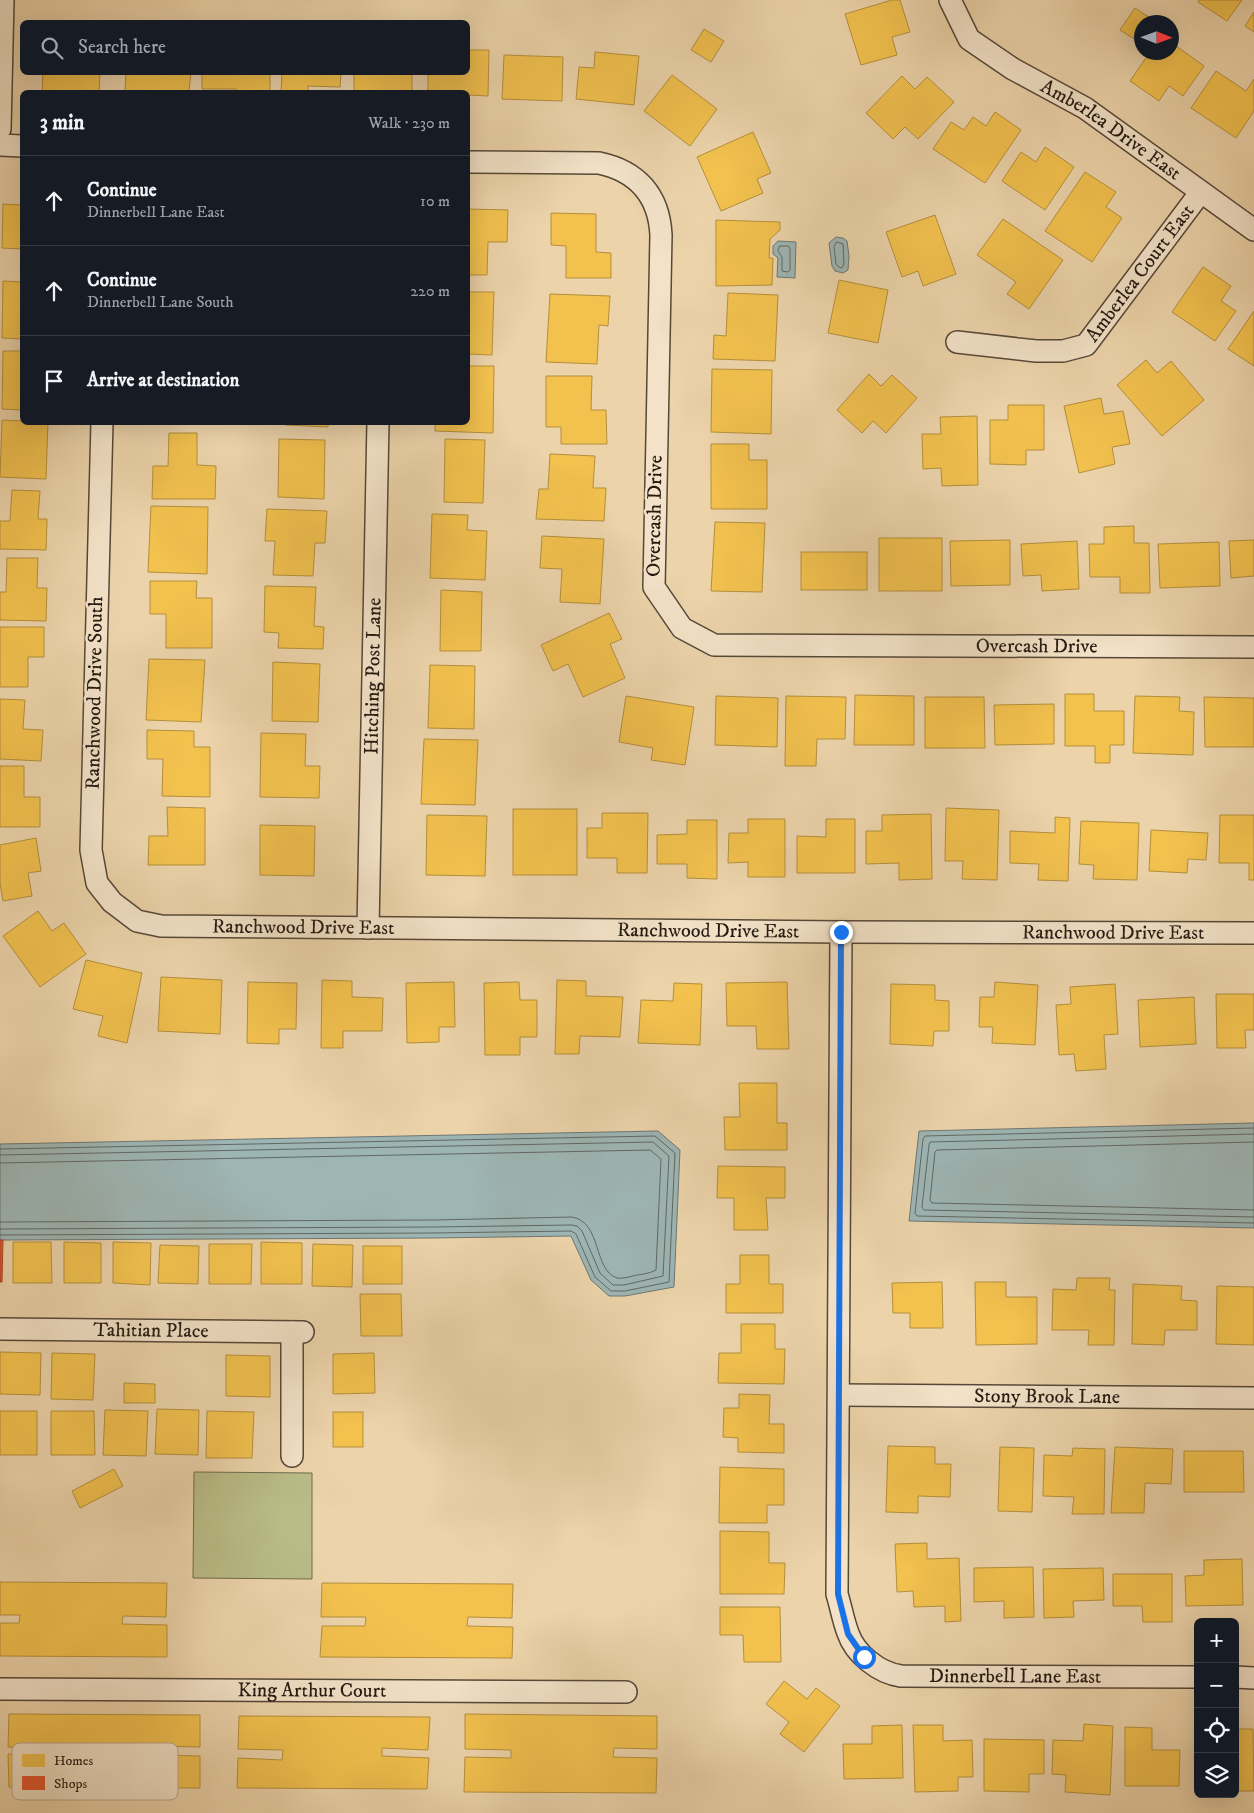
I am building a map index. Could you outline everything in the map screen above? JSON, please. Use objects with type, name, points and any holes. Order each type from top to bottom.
[{"type":"street","points":[[0,129],[3,0]]},
{"type":"street","name":"Amberlea Drive East","points":[[950,0],[969,39],[1013,69],[1085,108],[1133,141],[1200,193],[1254,230]]},
{"type":"street","points":[[0,145],[20,146]]},
{"type":"street","name":"Overcash Drive","points":[[470,162],[604,164],[620,168],[634,177],[646,189],[652,199],[660,221],[661,235],[654,587],[682,628],[714,645],[1254,647]]},
{"type":"street","name":"Amberlea Court East","points":[[957,342],[1045,351],[1063,351],[1086,345],[1200,193]]},
{"type":"street","name":"Ranchwood Drive South","points":[[102,425],[92,850],[97,883],[112,902],[136,921],[161,926]]},
{"type":"street","name":"Hitching Post Lane","points":[[368,928],[378,425]]},
{"type":"street","name":"Ranchwood Drive East","points":[[161,926],[841,932],[1254,933]]},
{"type":"street","points":[[839,1395],[841,932]]},
{"type":"street","name":"Tahitian Place","points":[[0,1329],[298,1332],[292,1456]]},
{"type":"street","name":"Stony Brook Lane","points":[[839,1395],[1254,1398]]},
{"type":"street","name":"Dinnerbell Lane East","points":[[839,1395],[838,1594],[848,1634],[864,1657],[890,1674],[901,1676],[1194,1677]]},
{"type":"street","points":[[1239,1678],[1254,1678]]},
{"type":"street","name":"King Arthur Court","points":[[0,1690],[626,1692]]},
{"type":"green space","points":[[194,1472],[312,1473],[312,1579],[193,1578]]},
{"type":"water","points":[[836,237],[847,241],[848,270],[843,273],[835,271],[832,266],[829,243]]},
{"type":"water","points":[[778,241],[796,242],[795,278],[777,277],[778,258],[773,254],[773,246]]},
{"type":"water","points":[[1254,1123],[1254,1228],[909,1221],[919,1131]]},
{"type":"water","points":[[658,1131],[680,1150],[674,1287],[625,1296],[609,1296],[591,1280],[571,1236],[0,1240],[0,1144]]},
{"type":"building: Homes","points":[[892,0],[900,0],[910,32],[892,37],[897,55],[861,65],[845,14]]},
{"type":"building: Homes","points":[[1199,0],[1242,0],[1227,21],[1198,2]]},
{"type":"building: Homes","points":[[1135,8],[1146,15],[1134,15],[1134,39],[1120,30]]},
{"type":"building: Homes","points":[[1254,12],[1254,32],[1245,26]]},
{"type":"building: Homes","points":[[704,29],[724,41],[711,62],[691,50]]},
{"type":"building: Homes","points":[[1179,48],[1204,66],[1183,96],[1169,86],[1159,101],[1130,81],[1144,60],[1179,60]]},
{"type":"building: Homes","points":[[470,50],[489,50],[488,96],[470,95],[470,90],[428,90],[428,75],[470,75]]},
{"type":"building: Homes","points":[[595,52],[639,56],[634,105],[576,99],[579,67],[594,68]]},
{"type":"building: Homes","points":[[504,55],[563,57],[562,101],[502,99]]},
{"type":"building: Homes","points":[[1216,71],[1246,91],[1254,79],[1254,111],[1236,138],[1191,108]]},
{"type":"building: Homes","points":[[43,75],[100,75],[99,90],[42,90]]},
{"type":"building: Homes","points":[[126,75],[191,75],[189,90],[125,90]]},
{"type":"building: Homes","points":[[202,75],[270,75],[270,90],[202,89]]},
{"type":"building: Homes","points":[[282,75],[341,75],[340,87],[308,86],[308,90],[281,90]]},
{"type":"building: Homes","points":[[354,75],[412,75],[412,90],[354,90]]},
{"type":"building: Homes","points":[[672,75],[717,109],[690,146],[644,111]]},
{"type":"building: Homes","points":[[902,76],[915,89],[927,77],[954,102],[918,139],[905,127],[893,139],[866,113]]},
{"type":"building: Homes","points":[[995,112],[1021,130],[985,183],[933,149],[951,122],[964,130],[973,117],[986,126]]},
{"type":"building: Homes","points":[[753,132],[771,173],[757,179],[763,193],[721,211],[697,157]]},
{"type":"building: Homes","points":[[1045,147],[1074,167],[1045,210],[1002,181],[1021,152],[1036,162]]},
{"type":"building: Homes","points":[[1085,172],[1116,192],[1106,207],[1122,218],[1092,262],[1045,231]]},
{"type":"building: Homes","points":[[3,204],[20,205],[20,249],[2,248]]},
{"type":"building: Homes","points":[[470,209],[508,210],[507,242],[488,242],[487,275],[470,275]]},
{"type":"building: Homes","points":[[551,213],[596,214],[596,252],[611,253],[611,278],[566,278],[566,246],[551,245]]},
{"type":"building: Homes","points":[[935,215],[956,274],[923,286],[918,271],[902,277],[886,232]]},
{"type":"building: Homes","points":[[1003,219],[1063,260],[1029,309],[1007,294],[1016,282],[977,255]]},
{"type":"building: Homes","points":[[716,220],[780,222],[780,230],[770,239],[769,258],[773,258],[772,285],[716,286]]},
{"type":"building: Homes","points":[[1203,267],[1231,286],[1221,301],[1236,311],[1215,341],[1172,312]]},
{"type":"building: Homes","points":[[839,280],[888,290],[878,343],[828,333]]},
{"type":"building: Homes","points":[[3,281],[20,282],[20,339],[2,338]]},
{"type":"building: Homes","points":[[470,292],[494,292],[492,355],[470,354]]},
{"type":"building: Homes","points":[[728,293],[778,295],[775,361],[713,359],[714,335],[726,336]]},
{"type":"building: Homes","points":[[550,294],[610,296],[608,326],[599,325],[597,364],[546,362]]},
{"type":"building: Homes","points":[[1254,311],[1254,366],[1228,349]]},
{"type":"building: Homes","points":[[3,351],[20,351],[20,410],[2,409]]},
{"type":"building: Homes","points":[[1146,360],[1157,373],[1171,361],[1204,400],[1162,436],[1117,385]]},
{"type":"building: Homes","points":[[470,366],[494,366],[493,433],[435,431],[435,425],[470,425]]},
{"type":"building: Homes","points":[[712,369],[772,370],[771,434],[711,432]]},
{"type":"building: Homes","points":[[869,374],[881,386],[892,375],[917,398],[886,433],[873,421],[862,433],[837,410]]},
{"type":"building: Homes","points":[[546,376],[592,376],[591,410],[606,410],[607,444],[561,444],[561,427],[546,427]]},
{"type":"building: Homes","points":[[1101,398],[1104,414],[1123,411],[1130,444],[1112,447],[1115,464],[1079,473],[1064,406]]},
{"type":"building: Homes","points":[[1008,405],[1044,405],[1044,450],[1026,450],[1026,465],[990,464],[990,420],[1008,420]]},
{"type":"building: Homes","points":[[977,416],[978,485],[942,486],[941,468],[923,469],[922,434],[941,434],[940,417]]},
{"type":"building: Homes","points":[[2,420],[20,421],[20,425],[48,425],[46,479],[0,477]]},
{"type":"building: Homes","points":[[286,425],[328,425],[328,427]]},
{"type":"building: Homes","points":[[169,433],[197,433],[197,465],[216,466],[215,499],[152,499],[153,466],[168,466]]},
{"type":"building: Homes","points":[[279,439],[325,440],[324,499],[278,497]]},
{"type":"building: Homes","points":[[445,439],[485,440],[483,503],[444,502]]},
{"type":"building: Homes","points":[[711,444],[749,444],[749,460],[767,460],[767,509],[711,509]]},
{"type":"building: Homes","points":[[550,454],[595,456],[593,488],[606,488],[604,521],[536,519],[539,489],[548,489]]},
{"type":"building: Homes","points":[[12,490],[40,491],[38,519],[47,519],[46,550],[0,549],[0,521],[10,521]]},
{"type":"building: Homes","points":[[151,506],[208,507],[207,574],[148,572]]},
{"type":"building: Homes","points":[[267,509],[327,511],[325,543],[315,543],[313,576],[273,575],[275,541],[265,541]]},
{"type":"building: Homes","points":[[432,514],[468,515],[467,530],[487,531],[485,580],[430,578]]},
{"type":"building: Homes","points":[[715,522],[765,523],[762,592],[711,591]]},
{"type":"building: Homes","points":[[1134,526],[1134,543],[1149,543],[1150,593],[1120,593],[1120,577],[1090,577],[1089,544],[1104,544],[1104,527]]},
{"type":"building: Homes","points":[[542,536],[604,539],[600,604],[560,602],[562,569],[540,568]]},
{"type":"building: Homes","points":[[879,538],[942,538],[942,591],[879,591]]},
{"type":"building: Homes","points":[[1010,540],[1010,585],[951,586],[950,541]]},
{"type":"building: Homes","points":[[1254,540],[1254,576],[1231,578],[1229,541]]},
{"type":"building: Homes","points":[[1077,541],[1079,589],[1042,591],[1041,575],[1023,576],[1021,544]]},
{"type":"building: Homes","points":[[1219,542],[1220,586],[1160,588],[1158,544]]},
{"type":"building: Homes","points":[[801,552],[867,552],[867,590],[801,590]]},
{"type":"building: Homes","points":[[7,558],[38,558],[37,588],[47,588],[46,621],[0,620],[0,592],[6,592]]},
{"type":"building: Homes","points":[[150,581],[197,581],[196,598],[212,598],[212,648],[166,648],[166,614],[150,614]]},
{"type":"building: Homes","points":[[265,586],[316,587],[314,626],[324,627],[323,649],[278,648],[279,633],[264,632]]},
{"type":"building: Homes","points":[[441,590],[482,592],[481,651],[440,651]]},
{"type":"building: Homes","points":[[609,613],[622,639],[610,644],[625,678],[583,697],[568,664],[553,671],[541,645]]},
{"type":"building: Homes","points":[[0,627],[44,627],[44,657],[28,657],[28,687],[0,687]]},
{"type":"building: Homes","points":[[149,659],[205,660],[201,722],[146,720]]},
{"type":"building: Homes","points":[[273,662],[320,664],[318,722],[272,721]]},
{"type":"building: Homes","points":[[430,665],[475,666],[474,729],[428,728]]},
{"type":"building: Homes","points":[[1065,694],[1094,694],[1094,711],[1124,711],[1124,745],[1110,745],[1110,763],[1095,763],[1095,746],[1065,746]]},
{"type":"building: Homes","points":[[855,695],[914,696],[914,745],[854,745]]},
{"type":"building: Homes","points":[[626,696],[694,707],[685,765],[651,760],[653,748],[619,742]]},
{"type":"building: Homes","points":[[716,696],[778,698],[777,747],[715,745]]},
{"type":"building: Homes","points":[[786,696],[846,697],[845,739],[817,739],[816,766],[785,766]]},
{"type":"building: Homes","points":[[1135,696],[1180,697],[1179,711],[1194,712],[1193,755],[1133,753]]},
{"type":"building: Homes","points":[[925,697],[984,697],[985,748],[925,748]]},
{"type":"building: Homes","points":[[1204,697],[1254,698],[1254,747],[1205,747]]},
{"type":"building: Homes","points":[[0,699],[25,700],[23,729],[43,730],[41,761],[0,759]]},
{"type":"building: Homes","points":[[1054,704],[1054,744],[995,745],[994,705]]},
{"type":"building: Homes","points":[[147,730],[194,731],[194,747],[210,747],[210,797],[162,796],[163,759],[147,759]]},
{"type":"building: Homes","points":[[261,733],[306,734],[305,766],[320,766],[319,798],[260,797]]},
{"type":"building: Homes","points":[[424,739],[478,740],[475,805],[421,804]]},
{"type":"building: Homes","points":[[0,766],[24,766],[24,797],[40,797],[40,827],[0,827]]},
{"type":"building: Homes","points":[[167,807],[205,808],[205,865],[148,865],[149,836],[168,836]]},
{"type":"building: Homes","points":[[946,808],[999,810],[997,880],[962,879],[963,861],[945,861]]},
{"type":"building: Homes","points":[[513,809],[577,809],[577,875],[513,875]]},
{"type":"building: Homes","points":[[602,813],[648,813],[647,873],[617,873],[617,858],[587,858],[587,828],[602,828]]},
{"type":"building: Homes","points":[[931,814],[932,879],[899,880],[899,863],[866,864],[866,831],[882,831],[882,815]]},
{"type":"building: Homes","points":[[427,815],[487,816],[485,876],[426,875]]},
{"type":"building: Homes","points":[[1220,815],[1254,815],[1254,880],[1249,880],[1249,863],[1219,863]]},
{"type":"building: Homes","points":[[1055,817],[1070,818],[1068,881],[1038,880],[1039,864],[1010,863],[1010,831],[1055,833]]},
{"type":"building: Homes","points":[[748,819],[785,819],[785,877],[748,877],[748,862],[728,863],[729,833],[748,833]]},
{"type":"building: Homes","points":[[826,819],[855,819],[855,873],[797,873],[797,836],[826,837]]},
{"type":"building: Homes","points":[[687,820],[717,820],[717,879],[687,878],[687,864],[657,864],[657,835],[687,834]]},
{"type":"building: Homes","points":[[1081,821],[1139,823],[1137,880],[1093,879],[1094,865],[1079,864]]},
{"type":"building: Homes","points":[[260,825],[315,826],[314,876],[260,875]]},
{"type":"building: Homes","points":[[1151,830],[1208,833],[1206,860],[1188,859],[1187,873],[1149,871]]},
{"type":"building: Homes","points":[[36,838],[41,871],[28,873],[32,896],[3,901],[0,883],[0,845]]},
{"type":"building: Homes","points":[[38,911],[52,931],[64,923],[86,954],[40,987],[3,936]]},
{"type":"building: Homes","points":[[86,960],[142,973],[127,1043],[98,1036],[103,1016],[73,1009]]},
{"type":"building: Homes","points":[[161,977],[222,980],[220,1034],[158,1031]]},
{"type":"building: Homes","points":[[322,980],[352,981],[352,997],[383,998],[382,1031],[343,1031],[343,1048],[321,1048]]},
{"type":"building: Homes","points":[[557,980],[586,981],[586,996],[623,997],[620,1037],[580,1036],[579,1054],[555,1054]]},
{"type":"building: Homes","points":[[248,982],[297,983],[296,1029],[279,1029],[279,1044],[247,1043]]},
{"type":"building: Homes","points":[[454,982],[455,1027],[439,1027],[439,1042],[407,1043],[406,983]]},
{"type":"building: Homes","points":[[519,982],[520,1000],[537,1000],[537,1037],[520,1037],[520,1055],[485,1055],[484,983]]},
{"type":"building: Homes","points":[[787,982],[789,1049],[757,1049],[756,1026],[727,1026],[726,983]]},
{"type":"building: Homes","points":[[995,982],[1038,985],[1035,1045],[992,1043],[993,1027],[979,1027],[980,997],[994,997]]},
{"type":"building: Homes","points":[[674,983],[702,984],[700,1045],[638,1043],[641,1000],[673,1001]]},
{"type":"building: Homes","points":[[891,984],[935,985],[935,1000],[949,1001],[949,1031],[934,1031],[933,1046],[890,1044]]},
{"type":"building: Homes","points":[[1115,984],[1118,1034],[1104,1035],[1106,1069],[1076,1071],[1074,1054],[1059,1055],[1056,1005],[1071,1004],[1070,987]]},
{"type":"building: Homes","points":[[1216,994],[1254,994],[1254,1030],[1245,1030],[1246,1048],[1217,1048]]},
{"type":"building: Homes","points":[[1194,997],[1196,1044],[1140,1047],[1138,1000]]},
{"type":"building: Homes","points":[[739,1083],[777,1083],[777,1123],[787,1123],[787,1150],[725,1150],[724,1117],[740,1117]]},
{"type":"building: Homes","points":[[718,1166],[785,1167],[785,1198],[766,1198],[768,1230],[734,1230],[734,1198],[717,1198]]},
{"type":"building: Homes","points":[[13,1242],[51,1242],[52,1283],[13,1283]]},
{"type":"building: Homes","points":[[64,1242],[101,1243],[101,1283],[64,1283]]},
{"type":"building: Homes","points":[[113,1242],[151,1243],[150,1285],[113,1283]]},
{"type":"building: Homes","points":[[261,1242],[302,1243],[302,1284],[261,1284]]},
{"type":"building: Homes","points":[[209,1244],[252,1244],[251,1284],[209,1284]]},
{"type":"building: Homes","points":[[313,1244],[353,1245],[352,1287],[312,1286]]},
{"type":"building: Homes","points":[[160,1245],[199,1246],[198,1284],[158,1283]]},
{"type":"building: Homes","points":[[363,1246],[402,1246],[402,1284],[363,1284]]},
{"type":"building: Homes","points":[[740,1255],[769,1255],[769,1284],[783,1284],[783,1313],[726,1313],[726,1284],[740,1284]]},
{"type":"building: Homes","points":[[1077,1278],[1110,1278],[1109,1290],[1115,1290],[1114,1345],[1088,1345],[1089,1330],[1052,1330],[1053,1289],[1076,1290]]},
{"type":"building: Homes","points":[[942,1282],[943,1328],[910,1328],[910,1313],[893,1313],[892,1283]]},
{"type":"building: Homes","points":[[975,1282],[1006,1282],[1006,1297],[1037,1297],[1037,1344],[976,1345]]},
{"type":"building: Homes","points":[[1133,1284],[1182,1286],[1181,1300],[1197,1301],[1197,1330],[1165,1330],[1164,1345],[1132,1344]]},
{"type":"building: Homes","points":[[1217,1286],[1254,1287],[1254,1345],[1216,1344]]},
{"type":"building: Homes","points":[[360,1294],[401,1294],[402,1336],[361,1336]]},
{"type":"building: Homes","points":[[741,1324],[775,1324],[775,1349],[785,1349],[784,1384],[718,1383],[719,1353],[741,1353]]},
{"type":"building: Homes","points":[[0,1352],[41,1353],[40,1395],[0,1394]]},
{"type":"building: Homes","points":[[52,1353],[95,1354],[93,1400],[51,1399]]},
{"type":"building: Homes","points":[[374,1353],[375,1393],[333,1394],[333,1354]]},
{"type":"building: Homes","points":[[226,1355],[270,1356],[270,1397],[226,1396]]},
{"type":"building: Homes","points":[[124,1383],[155,1384],[155,1403],[124,1403]]},
{"type":"building: Homes","points":[[739,1394],[770,1395],[769,1424],[784,1424],[784,1453],[738,1452],[738,1438],[723,1437],[724,1408],[739,1408]]},
{"type":"building: Homes","points":[[157,1409],[199,1410],[198,1455],[155,1454]]},
{"type":"building: Homes","points":[[105,1410],[148,1411],[146,1456],[103,1455]]},
{"type":"building: Homes","points":[[0,1411],[37,1411],[37,1455],[0,1455]]},
{"type":"building: Homes","points":[[51,1411],[94,1411],[95,1455],[51,1455]]},
{"type":"building: Homes","points":[[207,1411],[254,1412],[252,1458],[206,1458]]},
{"type":"building: Homes","points":[[333,1412],[363,1412],[363,1447],[333,1447]]},
{"type":"building: Homes","points":[[888,1446],[935,1447],[935,1464],[951,1464],[950,1497],[918,1496],[918,1513],[886,1512]]},
{"type":"building: Homes","points":[[1000,1447],[1034,1448],[1032,1512],[998,1511]]},
{"type":"building: Homes","points":[[1115,1447],[1173,1449],[1171,1484],[1145,1483],[1144,1513],[1111,1513]]},
{"type":"building: Homes","points":[[1073,1448],[1105,1449],[1104,1514],[1072,1514],[1074,1497],[1043,1496],[1044,1455],[1072,1456]]},
{"type":"building: Homes","points":[[1184,1451],[1243,1451],[1244,1492],[1184,1492]]},
{"type":"building: Homes","points":[[720,1467],[784,1469],[784,1505],[767,1505],[767,1523],[719,1523]]},
{"type":"building: Homes","points":[[114,1469],[123,1486],[80,1508],[72,1491]]},
{"type":"building: Homes","points":[[720,1531],[769,1532],[769,1563],[785,1563],[784,1594],[720,1594]]},
{"type":"building: Homes","points":[[927,1543],[927,1559],[959,1558],[961,1621],[945,1622],[945,1606],[914,1607],[913,1591],[897,1592],[895,1544]]},
{"type":"building: Homes","points":[[1242,1559],[1243,1605],[1186,1606],[1185,1576],[1204,1575],[1204,1560]]},
{"type":"building: Homes","points":[[1033,1567],[1034,1617],[1004,1618],[1004,1601],[974,1602],[974,1568]]},
{"type":"building: Homes","points":[[1103,1568],[1104,1600],[1073,1601],[1074,1617],[1044,1618],[1043,1569]]},
{"type":"building: Homes","points":[[1113,1574],[1172,1574],[1172,1622],[1143,1622],[1142,1606],[1113,1606]]},
{"type":"building: Homes","points":[[0,1582],[167,1583],[166,1617],[123,1616],[122,1624],[167,1625],[167,1657],[0,1656],[0,1623],[19,1623],[20,1615],[0,1615]]},
{"type":"building: Homes","points":[[322,1583],[513,1584],[512,1618],[468,1617],[467,1626],[513,1627],[512,1658],[320,1657],[322,1626],[365,1626],[366,1617],[321,1617]]},
{"type":"building: Homes","points":[[720,1607],[780,1607],[781,1662],[744,1662],[743,1635],[720,1635]]},
{"type":"building: Homes","points":[[784,1681],[807,1699],[816,1688],[840,1706],[804,1752],[780,1734],[789,1722],[766,1704]]},
{"type":"building: Homes","points":[[9,1714],[200,1715],[200,1747],[178,1747],[178,1743],[12,1743],[12,1747],[8,1747]]},
{"type":"building: Homes","points":[[465,1714],[657,1716],[657,1749],[614,1748],[613,1757],[657,1758],[656,1793],[464,1792],[465,1757],[511,1758],[511,1750],[465,1749]]},
{"type":"building: Homes","points":[[239,1716],[430,1717],[428,1750],[382,1748],[382,1756],[429,1758],[427,1789],[237,1788],[238,1758],[282,1760],[283,1750],[238,1749]]},
{"type":"building: Homes","points":[[1084,1724],[1113,1726],[1110,1795],[1065,1792],[1066,1775],[1052,1774],[1053,1740],[1083,1741]]},
{"type":"building: Homes","points":[[902,1725],[903,1778],[844,1779],[843,1744],[872,1744],[872,1726]]},
{"type":"building: Homes","points":[[913,1725],[943,1725],[943,1741],[972,1740],[973,1777],[958,1777],[958,1791],[915,1792]]},
{"type":"building: Homes","points":[[1125,1727],[1152,1728],[1152,1750],[1180,1750],[1179,1786],[1125,1786]]},
{"type":"building: Homes","points":[[1239,1729],[1253,1729],[1254,1791],[1239,1791]]},
{"type":"building: Homes","points":[[984,1739],[1044,1740],[1044,1774],[1029,1774],[1029,1792],[984,1791]]},
{"type":"building: Homes","points":[[8,1754],[12,1754],[12,1787],[9,1787]]},
{"type":"building: Homes","points":[[178,1756],[200,1756],[200,1788],[178,1788]]},
{"type":"building: Shops","points":[[0,1240],[3,1240],[2,1282],[0,1282]]},
{"type":"route","points":[[841,932],[838,1594],[848,1634],[864,1657]]}]
